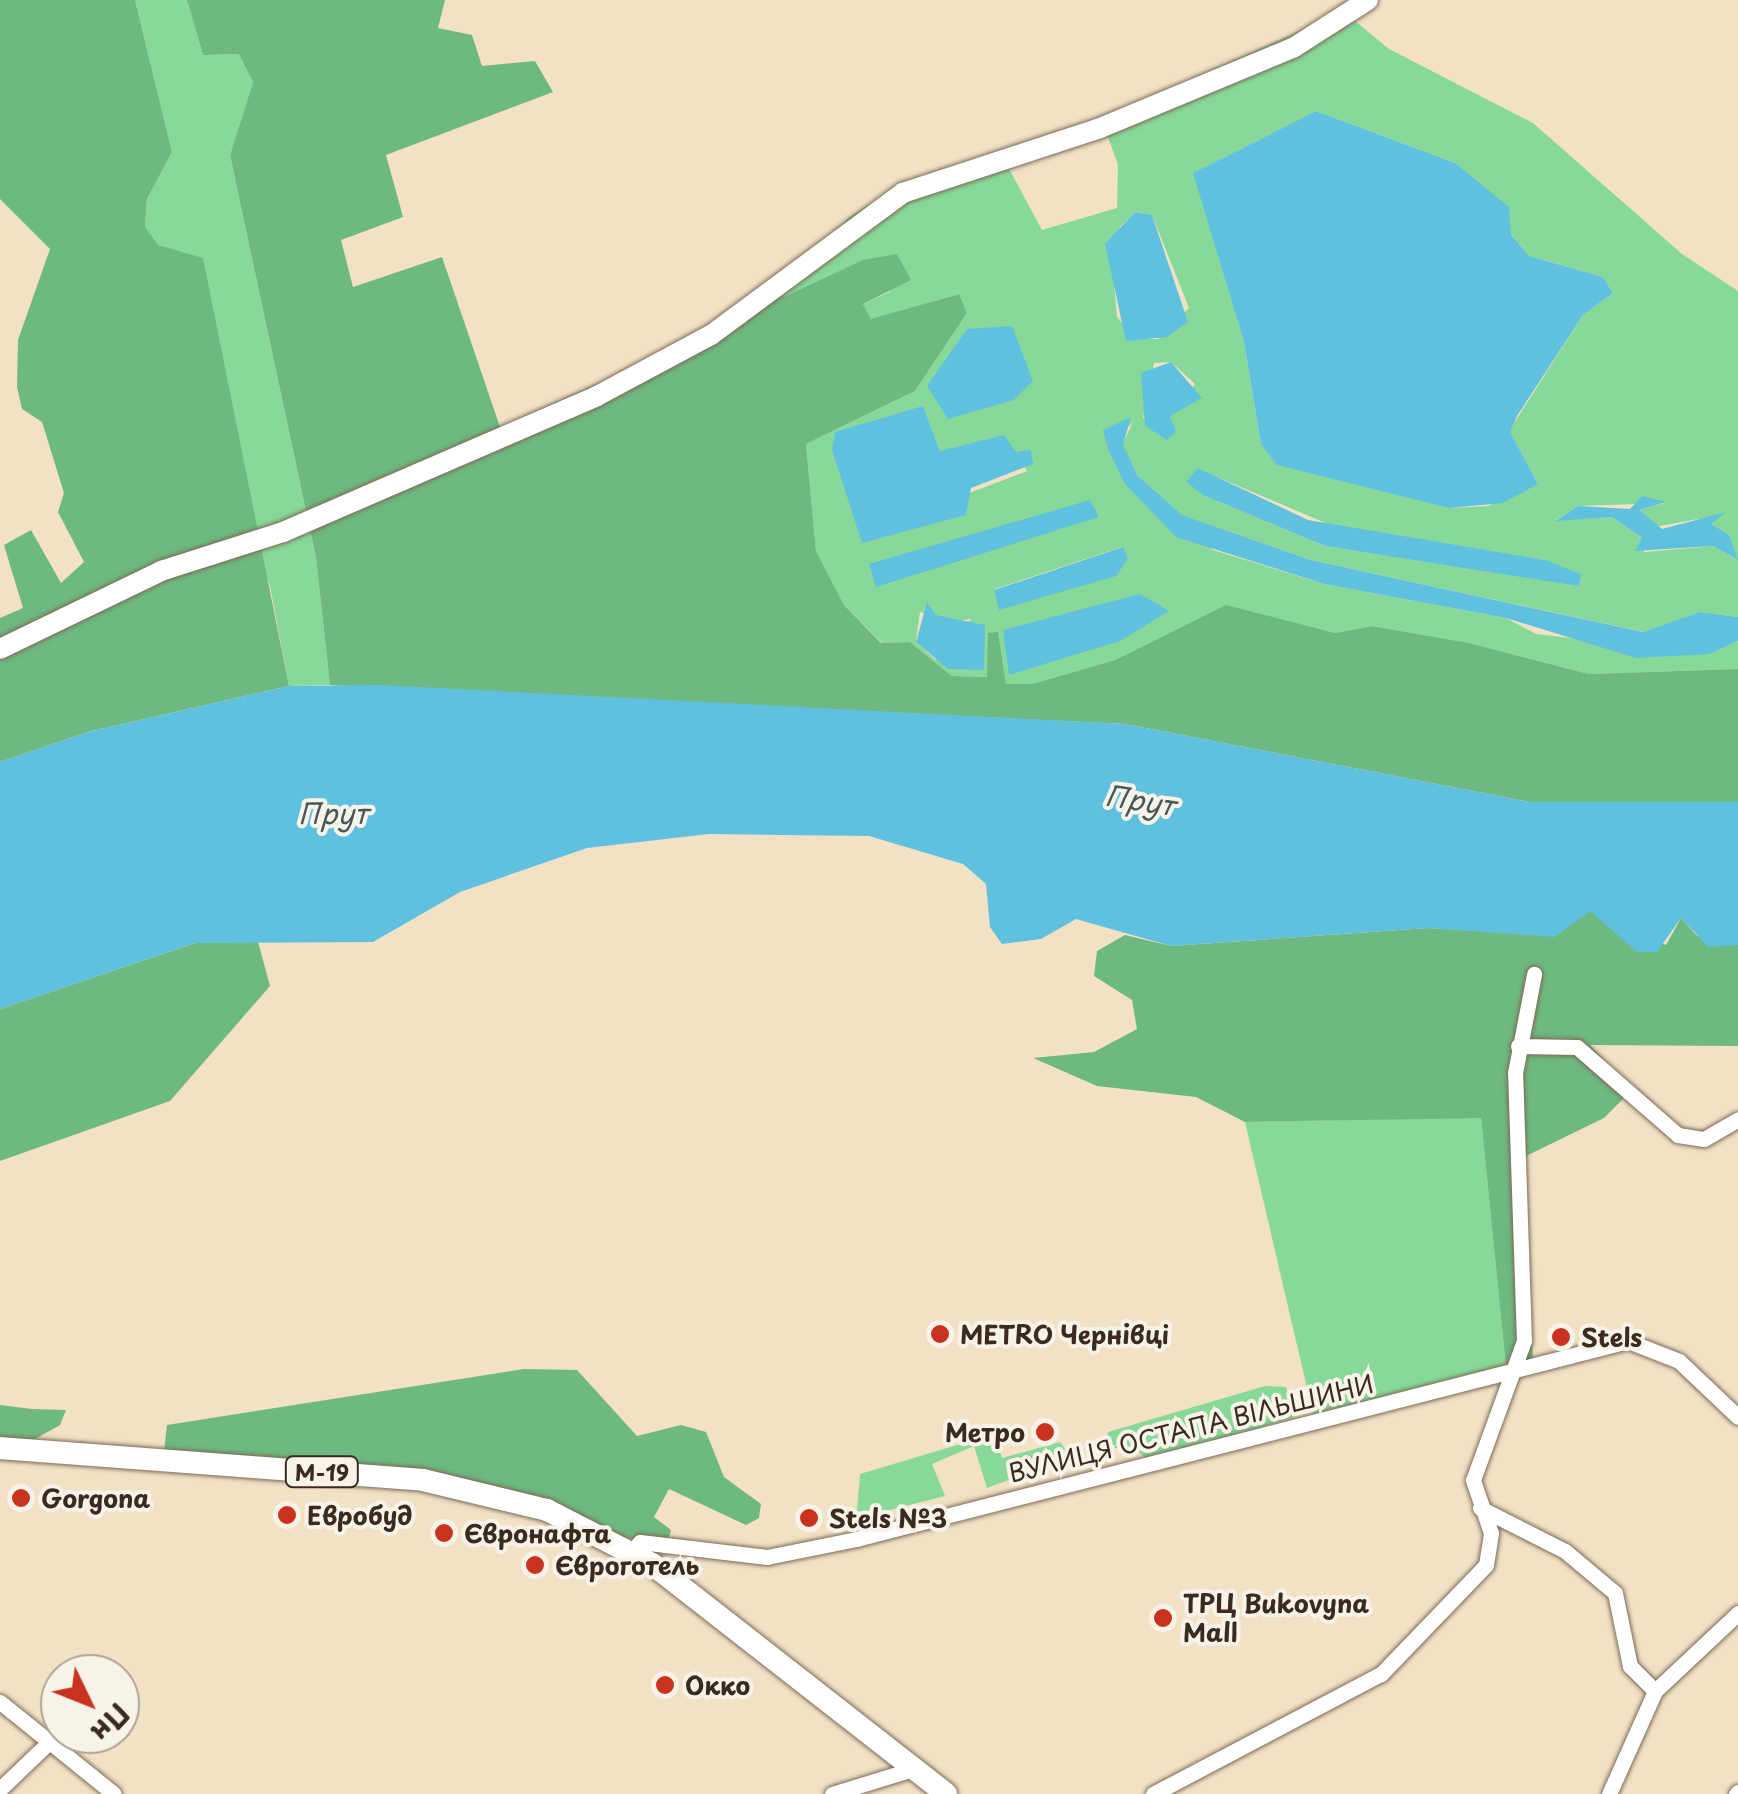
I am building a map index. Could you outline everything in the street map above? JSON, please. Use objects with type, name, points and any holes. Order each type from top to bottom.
[{"type":"highway","name":"М-19","points":[[0,1448],[423,1480],[515,1498],[632,1551],[910,1770],[946,1794]]},
{"type":"main road","points":[[0,649],[161,571],[284,532],[596,396],[711,336],[904,192],[1116,122],[1293,48],[1368,0]]},
{"type":"street","points":[[1154,1794],[1381,1674],[1486,1565],[1491,1533],[1473,1480],[1518,1371],[1518,1046],[1534,974]]},
{"type":"street","points":[[1518,1046],[1577,1047],[1678,1135],[1704,1139],[1738,1119]]},
{"type":"street","name":"ВУЛИЦЯ ОСТАПА ВІЛЬШИНИ","points":[[632,1551],[640,1542],[723,1559],[767,1556],[856,1540],[1628,1340],[1679,1361],[1736,1409]]},
{"type":"street","points":[[1480,1508],[1565,1551],[1614,1594],[1630,1666],[1655,1691]]},
{"type":"street","points":[[1609,1794],[1655,1691],[1738,1613]]},
{"type":"street","points":[[0,1702],[40,1736]]},
{"type":"street","points":[[0,1789],[40,1751]]},
{"type":"street","points":[[62,1754],[114,1794]]},
{"type":"street","points":[[832,1794],[910,1770]]},
{"type":"green space","points":[[0,0],[135,0],[172,152],[147,199],[145,227],[158,245],[203,258],[289,686],[88,732],[0,762],[0,618],[23,608],[4,545],[31,530],[61,583],[84,562],[58,512],[64,493],[42,422],[22,409],[17,387],[18,340],[50,249],[0,199]]},
{"type":"green space","points":[[135,0],[187,0],[203,55],[240,54],[253,82],[230,155],[316,558],[330,685],[289,686],[270,586],[145,227],[147,199],[172,152]]},
{"type":"green space","points":[[187,0],[445,0],[438,28],[472,35],[482,66],[535,61],[553,92],[386,155],[403,217],[341,240],[353,287],[442,257],[500,427],[642,364],[776,289],[784,297],[863,260],[897,254],[911,280],[863,304],[871,319],[959,294],[967,313],[915,391],[806,444],[816,551],[844,605],[881,643],[910,642],[952,676],[987,677],[988,633],[998,632],[1006,684],[1032,684],[1115,660],[1226,605],[1335,633],[1372,626],[1469,643],[1589,674],[1738,669],[1738,802],[1530,802],[1125,724],[330,685],[316,558],[230,155],[253,82],[239,54],[203,55]]},
{"type":"green space","points":[[1343,11],[1389,49],[1533,123],[1682,254],[1738,291],[1738,617],[1701,612],[1644,632],[1311,560],[1181,515],[1139,477],[1122,445],[1133,422],[1108,449],[1213,550],[1324,584],[1506,618],[1536,634],[1710,654],[1738,641],[1738,669],[1589,674],[1468,643],[1372,626],[1335,633],[1226,606],[1115,660],[1032,684],[1006,685],[998,633],[988,634],[988,677],[952,676],[910,642],[882,643],[844,605],[816,551],[806,444],[915,391],[967,313],[958,294],[871,320],[863,304],[889,292],[897,254],[784,298],[776,289],[849,217],[895,189],[1000,152],[1042,230],[1117,208],[1118,165],[1102,120]],"holes":[[[1316,111],[1455,163],[1529,256],[1603,277],[1613,293],[1583,315],[1509,431],[1538,484],[1488,506],[1449,508],[1261,444],[1244,342],[1194,173]],[[1135,212],[1152,215],[1189,308],[1158,339],[1137,339],[1117,317],[1112,261],[1120,227]],[[1171,362],[1195,384],[1170,416],[1172,427],[1143,418],[1154,363]],[[923,407],[940,451],[1016,452],[1027,471],[964,495],[835,433]],[[1198,469],[1354,535],[1545,560],[1579,585],[1325,546],[1205,496]],[[1665,503],[1638,510],[1655,527],[1698,519],[1729,535],[1736,559],[1713,546],[1644,552],[1643,539],[1612,517],[1556,520],[1578,506]],[[1122,547],[1128,559],[999,609],[995,589]],[[920,612],[956,621],[971,619],[936,660],[916,642]]]},
{"type":"green space","points":[[1590,911],[1666,945],[1681,918],[1697,936],[1738,945],[1738,1046],[1590,1045],[1632,1090],[1604,1118],[1524,1157],[1533,1360],[1506,1367],[1481,1118],[1245,1122],[1196,1097],[1097,1086],[1033,1058],[1094,1052],[1137,1029],[1132,1000],[1094,976],[1097,951],[1125,935],[1171,946],[1428,928],[1530,934]]},
{"type":"green space","points":[[257,938],[270,986],[170,1101],[0,1161],[0,1009],[195,943]]},
{"type":"green space","points":[[1481,1117],[1506,1367],[1314,1418],[1245,1122]]},
{"type":"green space","points":[[524,1369],[577,1370],[637,1436],[681,1425],[706,1432],[724,1477],[761,1504],[759,1518],[746,1525],[669,1489],[654,1517],[671,1530],[667,1546],[608,1534],[515,1493],[164,1452],[167,1425]]},
{"type":"green space","points":[[1265,1386],[1286,1387],[1293,1418],[1148,1460],[1134,1448],[1106,1448],[1108,1432]]},
{"type":"green space","points":[[0,1405],[66,1410],[60,1425],[30,1442],[0,1440]]},
{"type":"green space","points":[[994,1434],[1002,1458],[1060,1442],[1071,1457],[987,1488],[974,1446],[932,1464],[945,1496],[866,1516],[857,1510],[860,1474]]},
{"type":"water","points":[[1316,111],[1455,163],[1509,207],[1511,234],[1529,256],[1603,277],[1613,293],[1583,315],[1517,416],[1510,432],[1538,484],[1503,503],[1449,508],[1277,465],[1261,444],[1244,342],[1193,173]]},
{"type":"water","points":[[1135,212],[1152,215],[1188,322],[1167,337],[1126,341],[1105,244]]},
{"type":"water","points":[[1012,326],[1033,381],[1014,400],[948,419],[927,386],[967,329]]},
{"type":"water","points":[[1171,362],[1202,398],[1170,416],[1176,432],[1167,440],[1145,426],[1141,373]]},
{"type":"water","points":[[923,406],[940,451],[1004,435],[1016,452],[1031,450],[1033,464],[971,488],[966,515],[862,543],[832,450],[835,432]]},
{"type":"water","points":[[1131,417],[1123,445],[1138,476],[1182,515],[1311,560],[1643,632],[1700,612],[1738,617],[1738,641],[1710,654],[1636,658],[1506,618],[1324,584],[1176,537],[1125,484],[1108,449],[1103,430]]},
{"type":"water","points":[[1198,468],[1308,520],[1545,560],[1581,574],[1579,586],[1325,546],[1205,496],[1186,482]]},
{"type":"water","points":[[1642,496],[1666,502],[1639,510],[1662,529],[1726,512],[1711,524],[1729,535],[1738,560],[1713,546],[1635,551],[1642,538],[1612,517],[1555,521],[1578,506],[1630,509]]},
{"type":"water","points":[[1090,500],[1099,517],[876,587],[869,564]]},
{"type":"water","points":[[1123,547],[1128,559],[1116,576],[999,610],[994,590]]},
{"type":"water","points":[[1140,594],[1169,611],[1120,641],[1009,675],[1003,630]]},
{"type":"water","points":[[927,602],[936,615],[985,625],[984,670],[948,669],[916,642]]},
{"type":"water","name":"Прут","points":[[380,685],[1125,724],[1530,802],[1738,802],[1738,945],[1708,947],[1681,918],[1657,952],[1637,952],[1590,911],[1555,937],[1428,928],[1171,946],[1076,919],[1041,939],[1002,944],[990,927],[986,884],[963,864],[869,836],[709,834],[587,848],[460,892],[373,942],[195,943],[0,1009],[0,762],[88,732],[289,686]]},
{"type":"place","name":"METRO Чернівці","points":[[940,1334]]},
{"type":"place","name":"Stels","points":[[1561,1337]]},
{"type":"place","name":"Метро","points":[[1045,1432]]},
{"type":"place","name":"Gorgona","points":[[21,1498]]},
{"type":"place","name":"Евробуд","points":[[287,1515]]},
{"type":"place","name":"Stels №3","points":[[809,1518]]},
{"type":"place","name":"Євронафта","points":[[444,1533]]},
{"type":"place","name":"Євроготель","points":[[535,1565]]},
{"type":"place","name":"ТРЦ Bukovyna Mall","points":[[1163,1618]]},
{"type":"place","name":"Окко","points":[[665,1685]]}]
